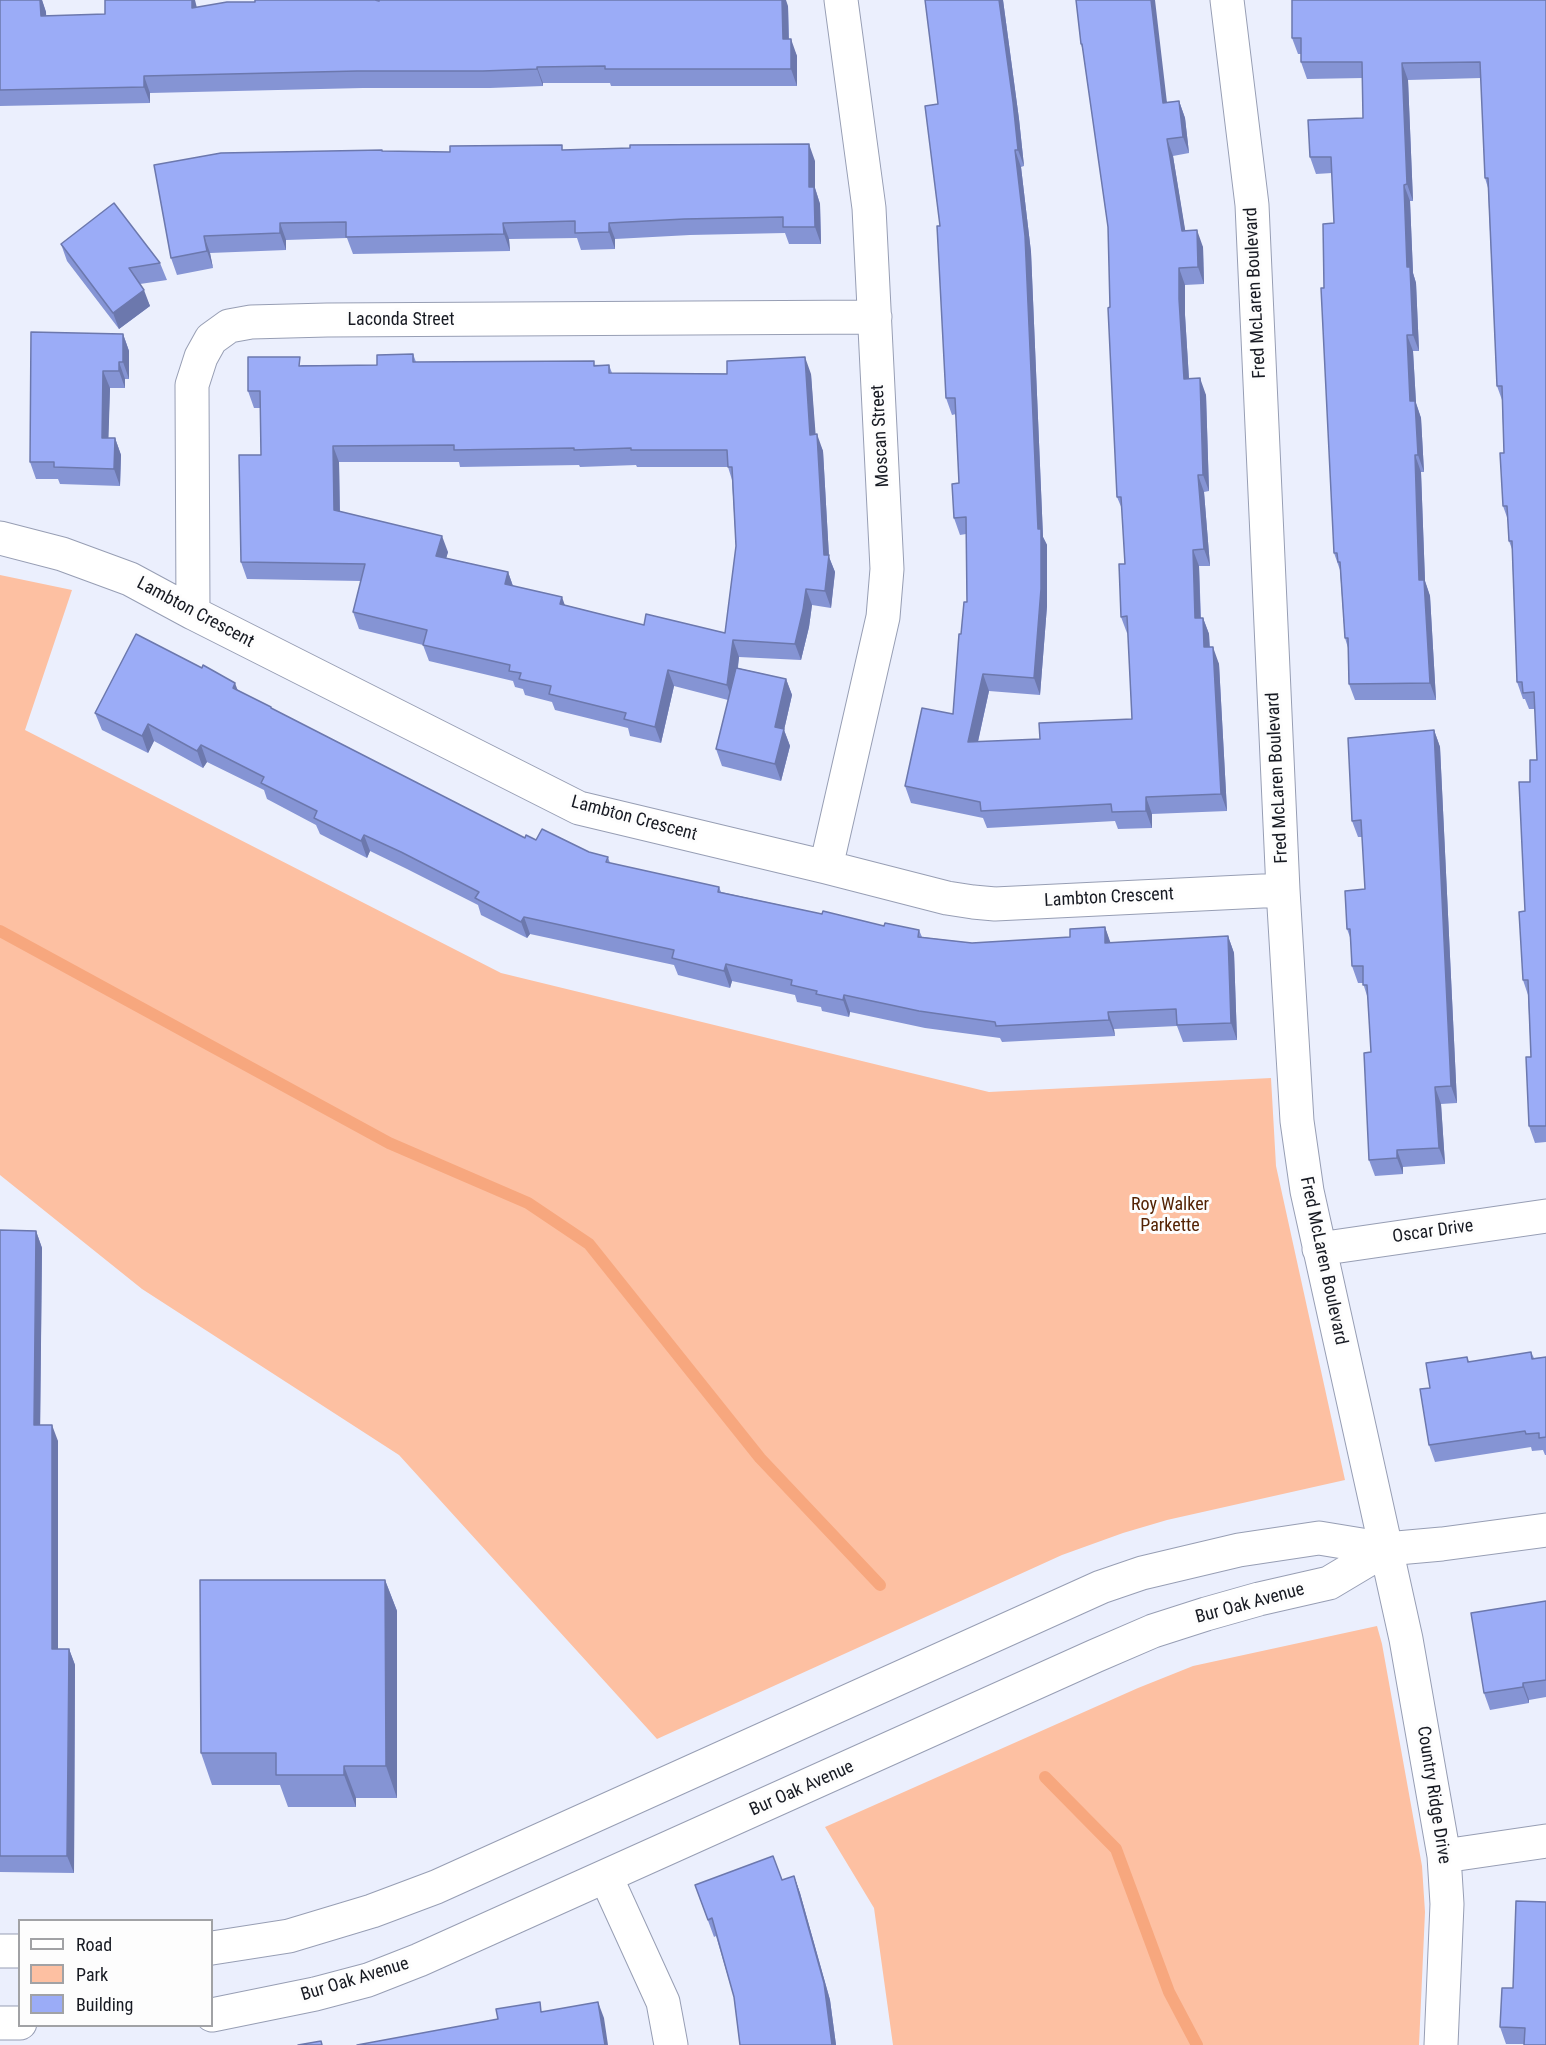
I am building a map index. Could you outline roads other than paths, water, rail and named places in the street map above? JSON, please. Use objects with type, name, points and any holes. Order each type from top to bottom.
[{"type":"street","name":"Moscan Street","points":[[826,867],[884,616],[887,569],[867,186],[842,0]]},
{"type":"street","name":"Fred McLaren Boulevard","points":[[1227,0],[1252,205],[1283,890],[1297,1121],[1307,1191],[1319,1249],[1386,1549]]},
{"type":"street","name":"Laconda Street","points":[[193,613],[192,384],[201,357],[211,339],[229,326],[251,322],[875,317]]},
{"type":"street","name":"Lambton Crescent","points":[[0,538],[62,554],[130,579],[579,808],[947,898],[995,904],[1283,890]]},
{"type":"street","name":"Oscar Drive","points":[[1319,1249],[1546,1216]]},
{"type":"street","name":"Bur Oak Avenue","points":[[213,1948],[263,1941],[316,1928],[372,1911],[436,1887],[1101,1587],[1142,1573],[1239,1550],[1319,1538],[1386,1549],[1546,1530]]},
{"type":"street","name":"Bur Oak Avenue","points":[[213,2015],[281,2002],[368,1980],[419,1960],[606,1878],[1124,1643],[1206,1614],[1329,1583],[1386,1549]]},
{"type":"street","name":"Country Ridge Drive","points":[[1386,1549],[1406,1639],[1444,1856],[1448,1904],[1441,2045]]},
{"type":"street","points":[[1444,1856],[1546,1841]]},
{"type":"street","points":[[606,1878],[663,2002],[671,2045]]},
{"type":"street","points":[[0,1951],[18,1951]]},
{"type":"street","points":[[0,2023],[18,2023]]},
{"type":"waterway","points":[[0,931],[389,1143],[528,1203],[589,1244],[760,1458],[880,1585]]},
{"type":"waterway","points":[[1045,1777],[1116,1849],[1169,1992],[1197,2045]]},
{"type":"park label","name":"Roy Walker Parkette","points":[[1170,1215]]}]
